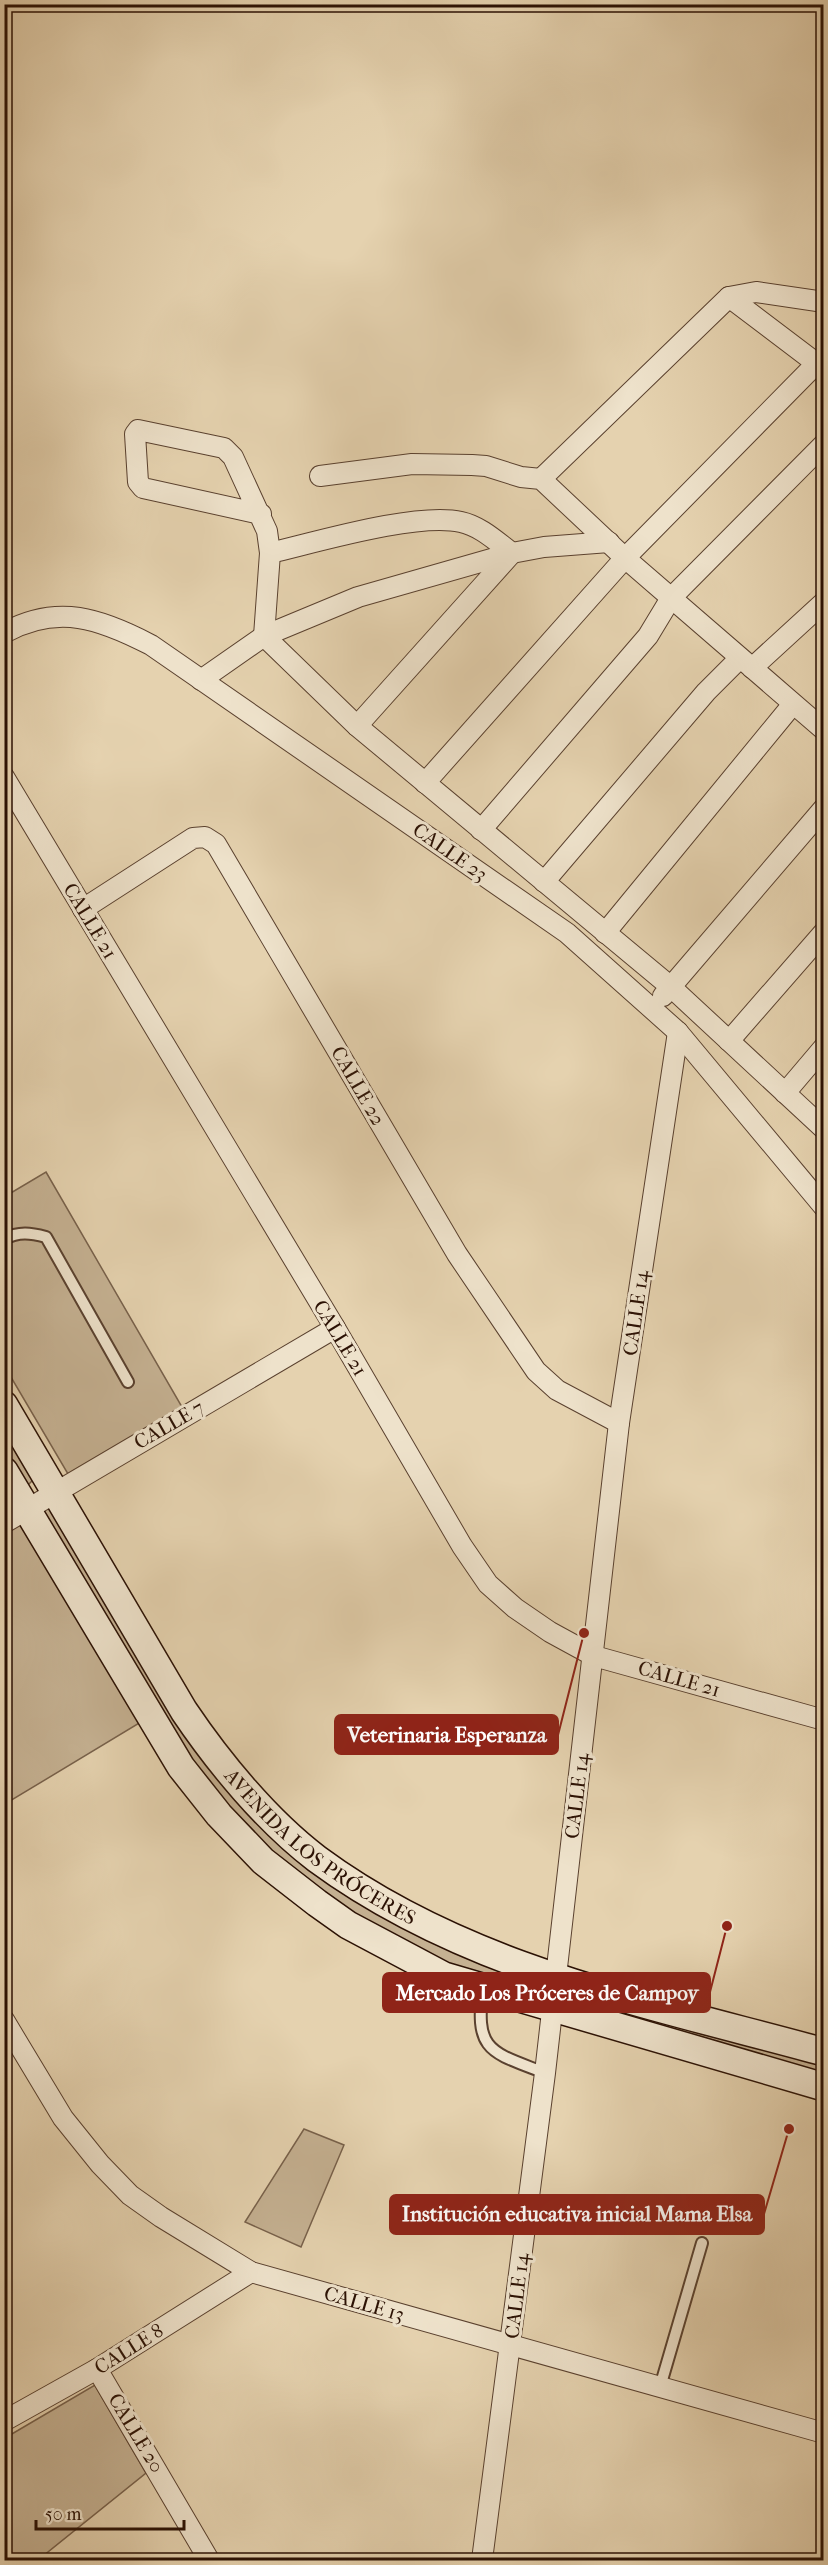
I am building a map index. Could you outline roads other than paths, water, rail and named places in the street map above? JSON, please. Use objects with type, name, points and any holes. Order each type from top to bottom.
[{"type":"main road","name":"AVENIDA LOS PRÓCERES","points":[[4,1405],[184,1711],[212,1753],[251,1796],[316,1858],[406,1917],[507,1962],[556,1978],[824,2052]]},
{"type":"main road","name":"AVENIDA LOS PRÓCERES","points":[[4,1471],[16,1516],[181,1767],[219,1815],[263,1861],[348,1925],[444,1976],[824,2087]]},
{"type":"street","points":[[541,479],[729,297],[756,292],[824,302]]},
{"type":"street","points":[[425,783],[625,558],[820,367],[729,297]]},
{"type":"street","points":[[261,514],[143,488],[138,482],[135,434],[138,430],[224,447],[233,457],[261,514],[267,531],[270,553],[264,636]]},
{"type":"street","points":[[481,830],[648,636],[672,598],[824,444]]},
{"type":"street","points":[[320,476],[412,464],[486,466],[520,477],[541,479],[625,558],[824,730]]},
{"type":"street","points":[[270,553],[426,521],[460,522],[485,532],[512,553]]},
{"type":"street","points":[[201,680],[264,636],[358,597],[512,553],[544,547],[609,542]]},
{"type":"street","points":[[357,726],[512,553]]},
{"type":"street","points":[[544,882],[706,692],[824,602]]},
{"type":"street","name":"CALLE 23","points":[[4,633],[38,619],[63,616],[93,618],[151,645],[567,933],[678,1032],[824,1207]]},
{"type":"street","points":[[264,636],[357,726],[671,987],[824,1129]]},
{"type":"street","points":[[605,933],[793,704]]},
{"type":"street","name":"CALLE 21","points":[[4,777],[335,1328],[462,1546],[488,1584],[515,1608],[550,1632],[594,1656],[824,1720]]},
{"type":"street","points":[[653,1008],[824,808]]},
{"type":"street","name":"CALLE 22","points":[[82,909],[193,838],[205,837],[216,844],[457,1254],[536,1371],[557,1390],[619,1423]]},
{"type":"street","points":[[729,1041],[824,932]]},
{"type":"street","name":"CALLE 14","points":[[482,2560],[545,2073],[619,1423],[678,1032]]},
{"type":"street","points":[[785,1093],[824,1047]]},
{"type":"street","name":"CALLE 7","points":[[16,1516],[335,1328]]},
{"type":"street","name":"CALLE 13","points":[[4,2020],[63,2118],[100,2164],[130,2195],[161,2217],[251,2272],[824,2433]]},
{"type":"street","name":"CALLE 8","points":[[4,2421],[97,2369],[251,2272]]},
{"type":"street","name":"CALLE 20","points":[[97,2369],[209,2560]]},
{"type":"lane","points":[[4,1239],[13,1234],[30,1233],[46,1237],[128,1382]]},
{"type":"lane","points":[[483,1988],[479,2017],[482,2035],[492,2051],[545,2073]]},
{"type":"lane","points":[[660,2387],[702,2243]]},
{"type":"place","name":"Veterinaria Esperanza","points":[[584,1633]]},
{"type":"place","name":"Mercado Los Próceres de Campoy","points":[[727,1926]]},
{"type":"place","name":"Institución educativa inicial Mama Elsa","points":[[789,2129]]}]
